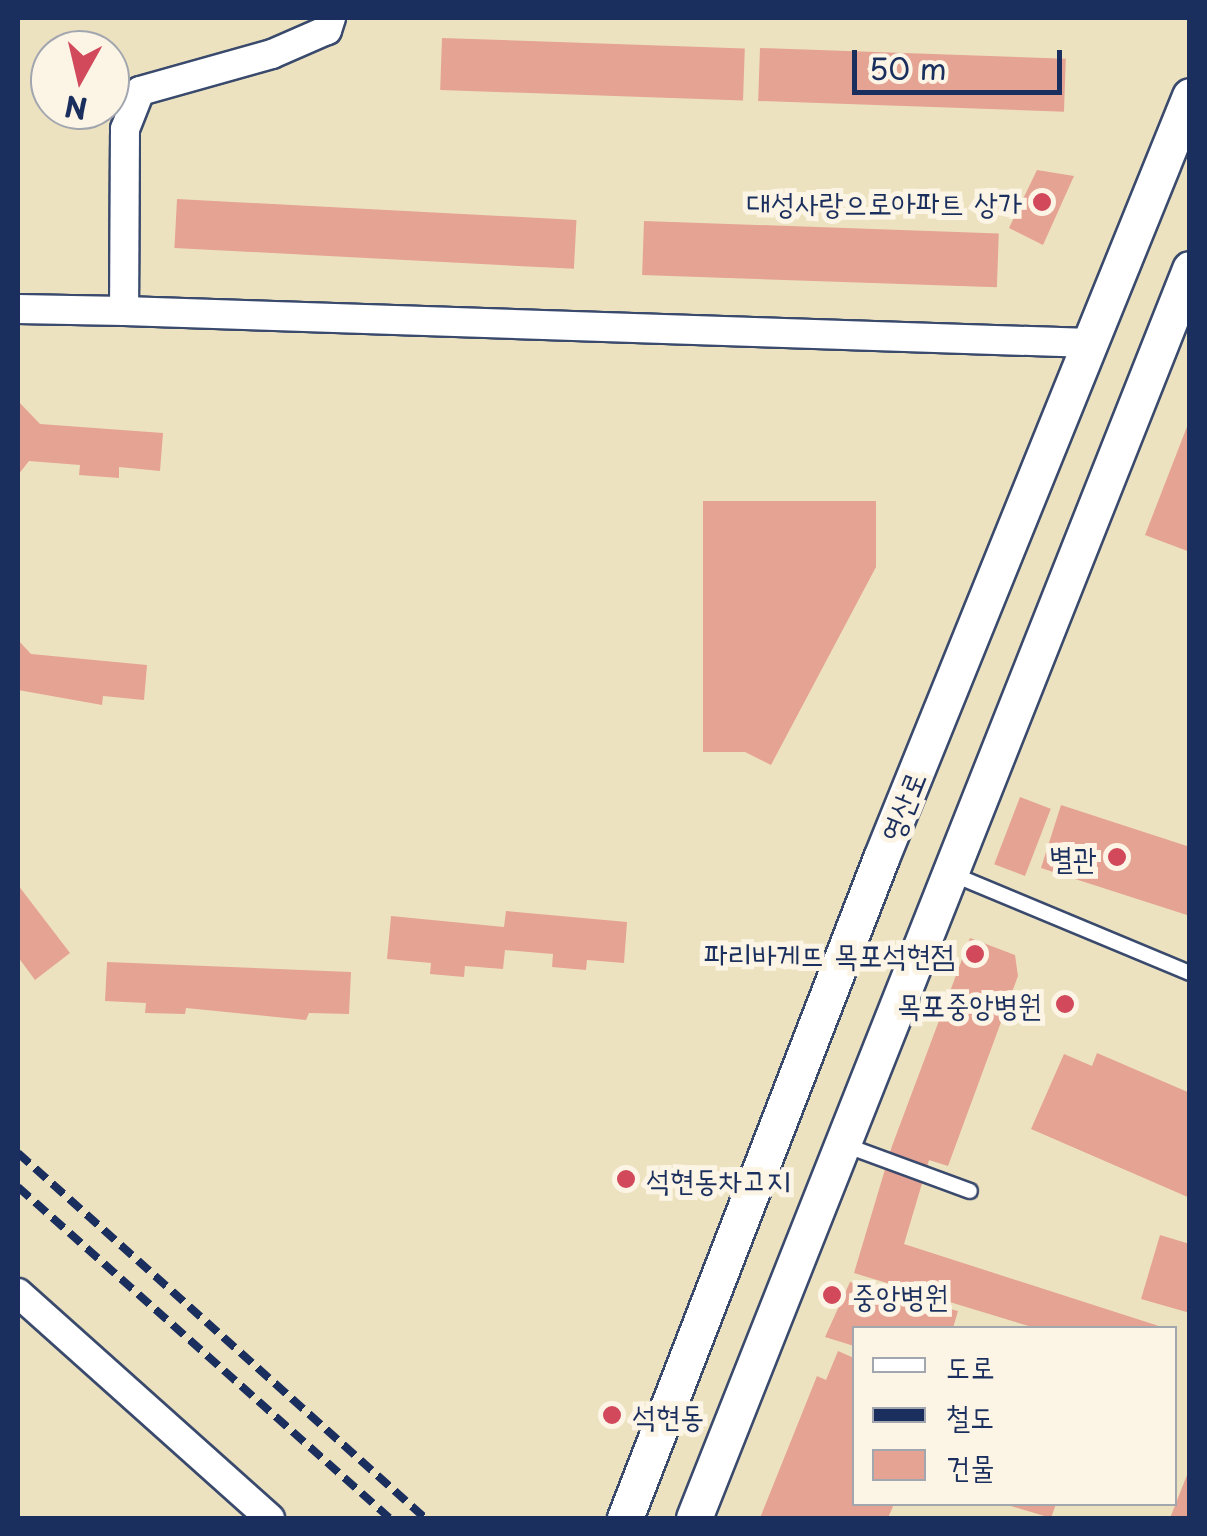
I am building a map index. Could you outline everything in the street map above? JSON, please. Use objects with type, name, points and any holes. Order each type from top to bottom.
[{"type":"street","points":[[124,311],[124,129],[140,92],[272,54],[327,30],[331,18]]},
{"type":"street","name":"영산로","points":[[625,1518],[1190,96]]},
{"type":"street","points":[[694,1518],[951,874],[1179,324],[1190,269]]},
{"type":"street","points":[[18,308],[1090,343]]},
{"type":"street","points":[[18,1293],[270,1518]]},
{"type":"lane","points":[[951,874],[1190,973]]},
{"type":"lane","points":[[844,1145],[970,1191]]},
{"type":"building","points":[[442,38],[745,49],[743,101],[440,90]]},
{"type":"building","points":[[760,48],[1066,59],[1064,112],[758,101]]},
{"type":"building","name":"대성사랑으로아파트 상가","points":[[1037,170],[1074,176],[1043,245],[1009,228]]},
{"type":"building","points":[[177,199],[576,220],[574,269],[174,248]]},
{"type":"building","points":[[644,221],[999,233],[997,287],[642,275]]},
{"type":"building","points":[[18,401],[40,424],[163,433],[160,471],[119,467],[119,478],[79,475],[80,465],[29,461],[18,475]]},
{"type":"building","points":[[1190,419],[1190,552],[1145,535]]},
{"type":"building","points":[[703,501],[876,501],[876,567],[771,765],[745,752],[703,752]]},
{"type":"building","points":[[18,640],[31,654],[147,665],[144,700],[103,696],[102,705],[18,690]]},
{"type":"building","points":[[1020,797],[1051,809],[1025,876],[994,864]]},
{"type":"building","name":"별관","points":[[1061,805],[1190,847],[1190,916],[1041,868]]},
{"type":"building","points":[[18,885],[70,953],[35,980],[18,957]]},
{"type":"building","points":[[506,911],[627,922],[624,963],[587,960],[586,970],[552,967],[553,954],[505,950],[503,969],[465,966],[464,977],[430,974],[431,963],[387,959],[391,916],[504,927]]},
{"type":"building","points":[[970,938],[1015,955],[1018,976],[948,1166],[929,1160],[904,1244],[1159,1326],[1028,1326],[854,1273],[892,1146]]},
{"type":"building","points":[[107,962],[351,972],[349,1014],[309,1013],[306,1020],[186,1008],[185,1014],[145,1013],[146,1003],[105,1001]]},
{"type":"building","points":[[1097,1053],[1190,1093],[1190,1198],[1031,1129],[1064,1054],[1092,1066]]},
{"type":"building","points":[[1160,1235],[1190,1244],[1190,1313],[1141,1299]]},
{"type":"building","points":[[850,1282],[958,1311],[954,1326],[852,1326],[852,1345],[825,1337]]},
{"type":"building","points":[[838,1351],[852,1357],[852,1506],[893,1506],[888,1518],[760,1518],[817,1376],[826,1380]]},
{"type":"building","points":[[1189,1470],[1190,1518],[1170,1518]]},
{"type":"building","points":[[1011,1506],[1055,1506],[1051,1518]]},
{"type":"railway","points":[[18,1153],[425,1518]]},
{"type":"railway","points":[[18,1187],[389,1518]]},
{"type":"place","name":"대성사랑으로아파트 상가","points":[[1042,202]]},
{"type":"place","name":"별관","points":[[1117,857]]},
{"type":"place","name":"파리바게뜨 목포석현점","points":[[975,954]]},
{"type":"place","name":"목포중앙병원","points":[[1065,1004]]},
{"type":"place","name":"석현동차고지","points":[[626,1179]]},
{"type":"place","name":"중앙병원","points":[[832,1295]]},
{"type":"place","name":"석현동","points":[[612,1415]]}]
